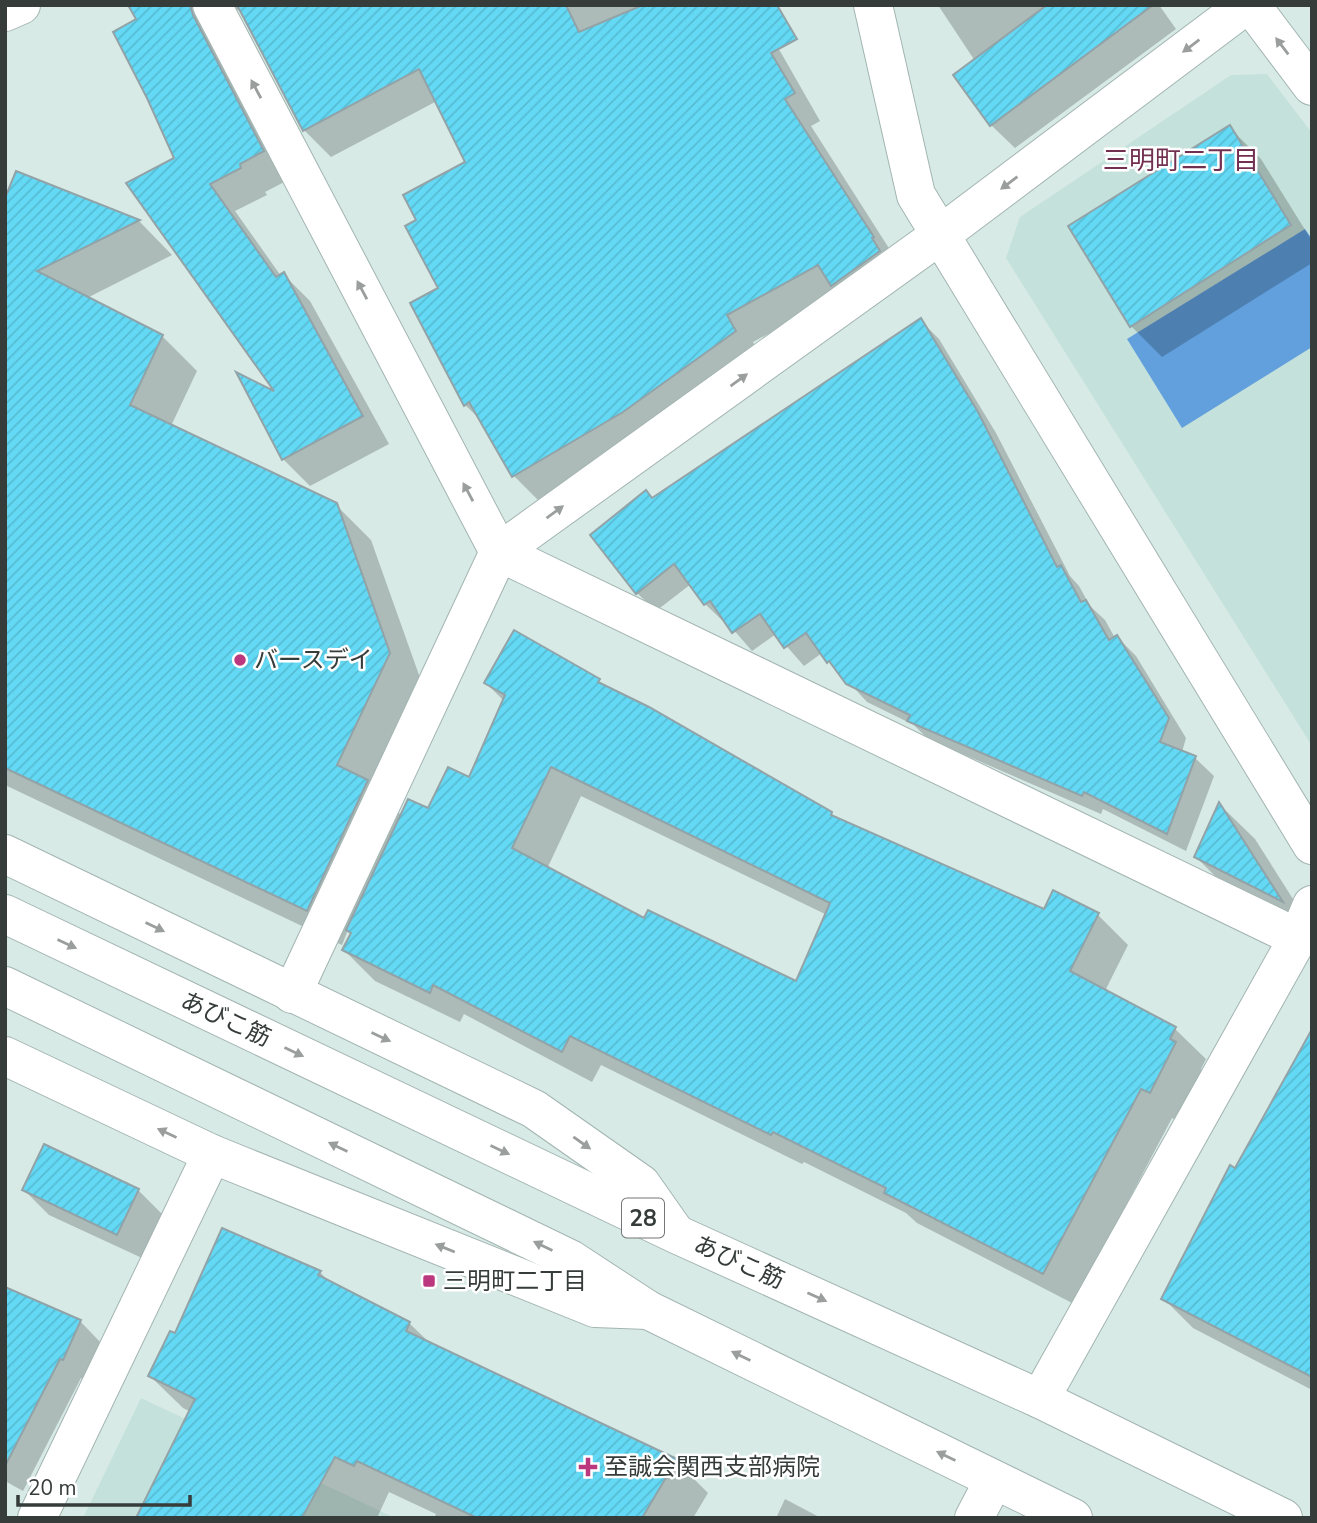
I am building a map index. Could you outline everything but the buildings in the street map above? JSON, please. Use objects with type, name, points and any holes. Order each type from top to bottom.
[{"type":"street","points":[[5,12],[21,5]]},
{"type":"street","points":[[212,5],[499,552],[1305,922],[1040,1399]]},
{"type":"street","points":[[873,5],[916,195],[1312,845]]},
{"type":"street","points":[[292,994],[499,552],[940,235],[1245,5]]},
{"type":"street","points":[[1251,5],[1312,86]]},
{"type":"street","points":[[5,854],[534,1110],[640,1184],[676,1234]]},
{"type":"street","name":"あびこ筋","points":[[5,914],[676,1234],[1040,1399],[1283,1518]]},
{"type":"street","points":[[5,986],[570,1259],[648,1310],[1073,1518]]},
{"type":"street","points":[[5,1056],[212,1154],[595,1308],[648,1310]]},
{"type":"street","points":[[37,1518],[212,1154]]},
{"type":"street","points":[[974,1518],[994,1480]]},
{"type":"street","points":[[5,1507],[28,1518]]},
{"type":"shaded area","points":[[1267,74],[1312,133],[1312,746],[1006,258],[1020,217],[1231,75]]},
{"type":"shaded area","points":[[141,1398],[395,1518],[83,1518]]},
{"type":"water","points":[[1305,229],[1312,239],[1312,347],[1182,428],[1127,339]]},
{"type":"place","name":"バースデイ","points":[[240,660]]},
{"type":"place","name":"三明町二丁目","points":[[429,1281]]},
{"type":"place","name":"至誠会関西支部病院","points":[[588,1467]]},
{"type":"district","name":"三明町二丁目","points":[[1181,160]]}]
